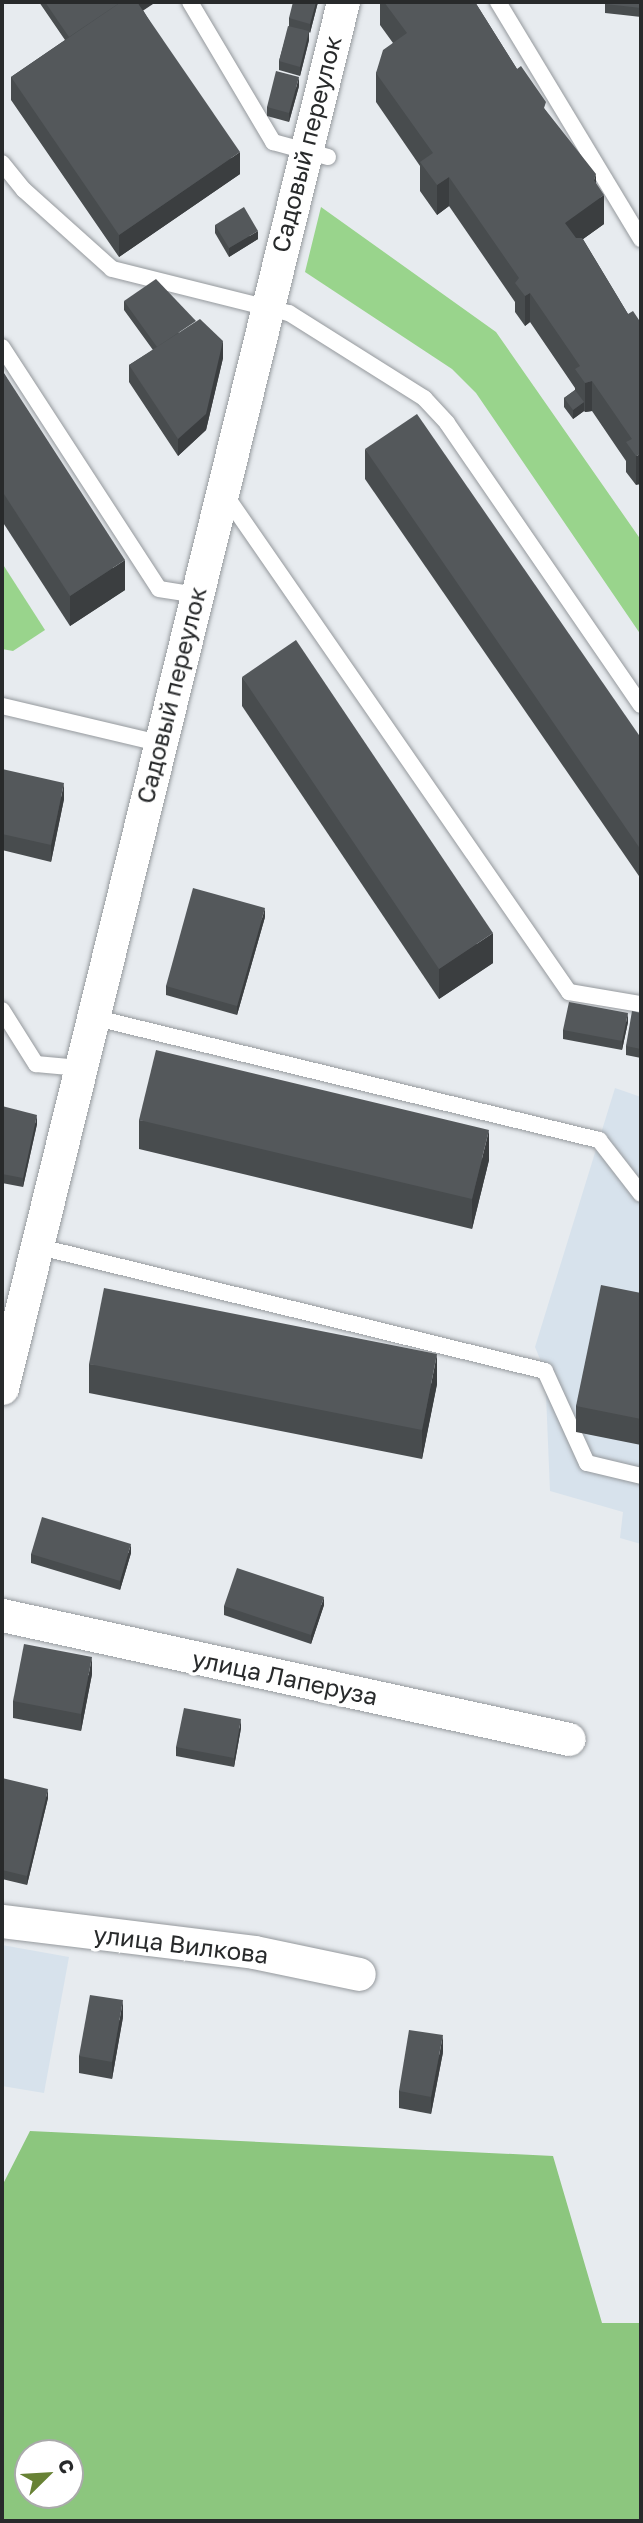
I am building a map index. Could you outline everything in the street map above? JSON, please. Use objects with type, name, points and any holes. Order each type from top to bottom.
[{"type":"street","name":"Садовый переулок","points":[[2,1388],[265,308],[316,154],[343,2]]},
{"type":"street","name":"улица Лаперуза","points":[[2,1615],[569,1739]]},
{"type":"street","name":"улица Вилкова","points":[[2,1921],[254,1952],[359,1974]]},
{"type":"lane","points":[[190,2],[273,142],[316,154]]},
{"type":"lane","points":[[498,2],[641,239]]},
{"type":"lane","points":[[2,163],[23,190],[112,270],[289,313],[424,398],[447,423],[641,705]]},
{"type":"lane","points":[[2,347],[159,589],[195,595]]},
{"type":"lane","points":[[221,488],[569,992],[641,1004]]},
{"type":"lane","points":[[2,706],[159,743]]},
{"type":"lane","points":[[2,1010],[36,1064],[80,1068]]},
{"type":"lane","points":[[92,1017],[599,1140],[641,1194]]},
{"type":"lane","points":[[36,1246],[545,1371],[587,1463],[641,1476]]},
{"type":"shaded area","points":[[615,1088],[641,1097],[641,1544],[620,1538],[623,1512],[550,1491],[545,1371],[535,1347]]},
{"type":"shaded area","points":[[2,1945],[69,1957],[44,2093],[2,2086]]},
{"type":"green space","points":[[321,207],[496,332],[641,540],[641,635],[476,393],[452,369],[305,272]]},
{"type":"green space","points":[[2,563],[45,630],[13,651],[2,649]]},
{"type":"green space","points":[[30,2131],[553,2156],[602,2323],[641,2323],[641,2521],[2,2521],[2,2186]]},
{"type":"building","points":[[45,2],[121,2],[69,37]]},
{"type":"building","points":[[121,2],[137,2],[240,152],[119,235],[11,77]]},
{"type":"building","points":[[293,2],[316,2],[310,24],[289,18]]},
{"type":"building","points":[[384,2],[475,2],[517,69],[521,66],[546,102],[544,108],[596,174],[594,180],[604,195],[565,223],[576,238],[582,238],[628,314],[633,311],[641,323],[641,454],[636,456],[626,442],[632,439],[592,381],[585,383],[575,369],[580,366],[530,293],[525,296],[515,283],[519,278],[449,177],[437,185],[420,162],[433,153],[376,73],[383,50],[407,33]]},
{"type":"building","points":[[641,2],[641,8],[605,4]]},
{"type":"building","points":[[288,26],[309,31],[300,67],[279,61]]},
{"type":"building","points":[[276,71],[299,77],[289,113],[267,107]]},
{"type":"building","points":[[244,207],[258,231],[229,248],[215,225]]},
{"type":"building","points":[[156,279],[196,321],[157,347],[124,301]]},
{"type":"building","points":[[200,319],[223,341],[206,414],[178,439],[129,365]]},
{"type":"building","points":[[2,370],[125,560],[70,596],[2,491]]},
{"type":"building","points":[[575,390],[584,402],[573,410],[564,398]]},
{"type":"building","points":[[417,414],[641,738],[641,850],[365,449]]},
{"type":"building","points":[[296,640],[493,933],[439,969],[242,677]]},
{"type":"building","points":[[2,769],[64,783],[51,845],[2,834]]},
{"type":"building","points":[[193,888],[265,908],[237,1006],[166,986]]},
{"type":"building","points":[[569,1002],[628,1013],[622,1041],[563,1030]]},
{"type":"building","points":[[632,1011],[641,1013],[641,1049],[626,1046]]},
{"type":"building","points":[[156,1050],[489,1130],[472,1199],[139,1120]]},
{"type":"building","points":[[2,1106],[37,1115],[23,1178],[2,1174]]},
{"type":"building","points":[[601,1285],[641,1293],[641,1419],[576,1406]]},
{"type":"building","points":[[104,1288],[437,1354],[422,1430],[89,1364]]},
{"type":"building","points":[[42,1517],[131,1544],[120,1581],[31,1554]]},
{"type":"building","points":[[237,1568],[324,1597],[311,1635],[224,1606]]},
{"type":"building","points":[[24,1644],[92,1657],[81,1714],[13,1701]]},
{"type":"building","points":[[184,1708],[241,1719],[234,1758],[176,1747]]},
{"type":"building","points":[[2,1778],[48,1789],[27,1876],[2,1870]]},
{"type":"building","points":[[90,1995],[123,2000],[112,2062],[79,2056]]},
{"type":"building","points":[[409,2030],[443,2035],[431,2097],[399,2091]]}]
